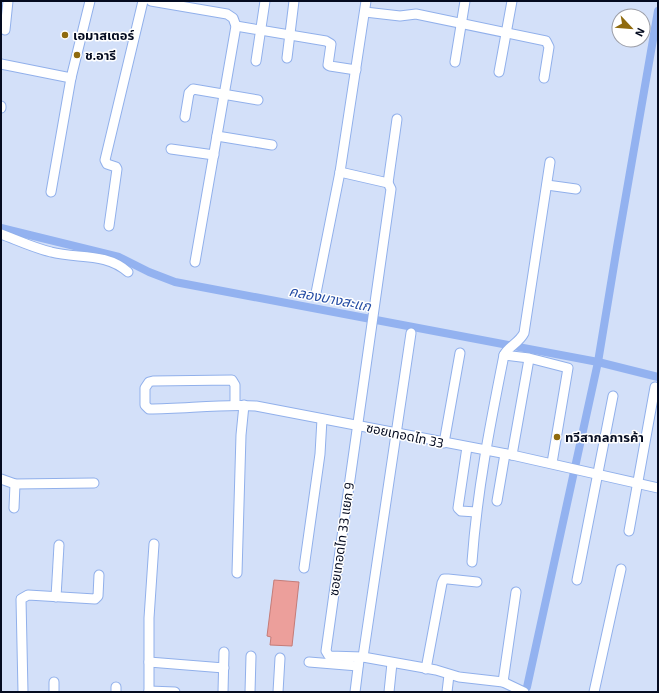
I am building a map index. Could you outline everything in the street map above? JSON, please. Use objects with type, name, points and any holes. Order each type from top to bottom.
[{"type":"street","points":[[5,30],[8,1]]},
{"type":"street","points":[[51,192],[71,78],[90,1]]},
{"type":"street","points":[[109,226],[117,169],[116,167],[107,164],[105,160],[143,1]]},
{"type":"street","points":[[151,1],[186,4],[209,11],[227,14],[233,18],[236,26],[195,262]]},
{"type":"street","points":[[209,11],[211,1]]},
{"type":"street","points":[[256,61],[266,1]]},
{"type":"street","points":[[287,58],[294,1]]},
{"type":"street","points":[[316,293],[340,172],[366,1]]},
{"type":"street","points":[[455,62],[465,1]]},
{"type":"street","points":[[499,72],[512,1]]},
{"type":"street","points":[[365,12],[400,16],[416,14],[462,22],[548,42],[549,47],[544,78]]},
{"type":"street","points":[[236,26],[261,32],[328,42],[331,44],[328,65],[356,70]]},
{"type":"street","points":[[1,64],[71,78]]},
{"type":"street","points":[[185,117],[188,96],[191,90],[197,89],[258,100]]},
{"type":"street","name":"ซอยเทอดไท 33 แยก 9","points":[[360,660],[327,654],[356,425],[373,327],[391,189],[388,183],[397,119]]},
{"type":"street","points":[[217,136],[272,145]]},
{"type":"street","points":[[172,149],[214,155]]},
{"type":"street","points":[[472,562],[476,512],[485,450],[505,353],[520,340],[524,333],[550,162]]},
{"type":"street","points":[[340,172],[388,183]]},
{"type":"street","points":[[547,185],[576,189]]},
{"type":"street","points":[[1,234],[51,252],[98,257],[119,264],[128,272]]},
{"type":"street","points":[[355,692],[411,333]]},
{"type":"street","points":[[444,443],[460,353]]},
{"type":"street","points":[[505,353],[568,368],[552,463]]},
{"type":"street","points":[[497,501],[529,358]]},
{"type":"street","name":"ซอยเทอดไท 33","points":[[239,405],[235,385],[232,380],[153,381],[149,382],[145,388],[145,405],[149,409],[186,409],[239,405],[256,406],[552,463],[658,488]]},
{"type":"street","points":[[629,531],[636,484],[655,387]]},
{"type":"street","points":[[577,580],[613,396]]},
{"type":"street","points":[[237,573],[241,435],[239,405]]},
{"type":"street","points":[[304,568],[320,454],[322,419]]},
{"type":"street","points":[[467,447],[458,508],[461,511],[476,512]]},
{"type":"street","points":[[1,479],[15,484],[94,483]]},
{"type":"street","points":[[14,508],[15,484]]},
{"type":"street","points":[[154,544],[149,618],[149,691],[175,692]]},
{"type":"street","points":[[56,597],[59,545]]},
{"type":"street","points":[[594,692],[621,569]]},
{"type":"street","points":[[23,692],[21,600],[28,595],[96,599],[98,596],[99,575]]},
{"type":"street","points":[[426,669],[444,579],[477,582]]},
{"type":"street","points":[[503,682],[516,592]]},
{"type":"street","points":[[223,692],[224,652]]},
{"type":"street","points":[[250,692],[251,656]]},
{"type":"street","points":[[278,692],[280,658]]},
{"type":"street","points":[[309,662],[360,660],[392,663],[449,675],[503,682],[524,692]]},
{"type":"street","points":[[149,662],[224,668]]},
{"type":"street","points":[[390,692],[392,663]]},
{"type":"street","points":[[447,692],[449,675]]},
{"type":"street","points":[[54,682],[54,692]]},
{"type":"building","points":[[274,580],[299,582],[292,646],[270,645],[271,637],[267,636]]},
{"type":"waterway","points":[[527,687],[598,362],[658,11]]},
{"type":"waterway","name":"คลองบางสะแก","points":[[1,228],[119,257],[149,272],[175,282],[598,362],[658,377]]},
{"type":"place","name":"เอมาสเตอร์","points":[[65,35]]},
{"type":"place","name":"ช.อารี","points":[[77,55]]},
{"type":"place","name":"ทวีสากลการค้า","points":[[557,437]]}]
